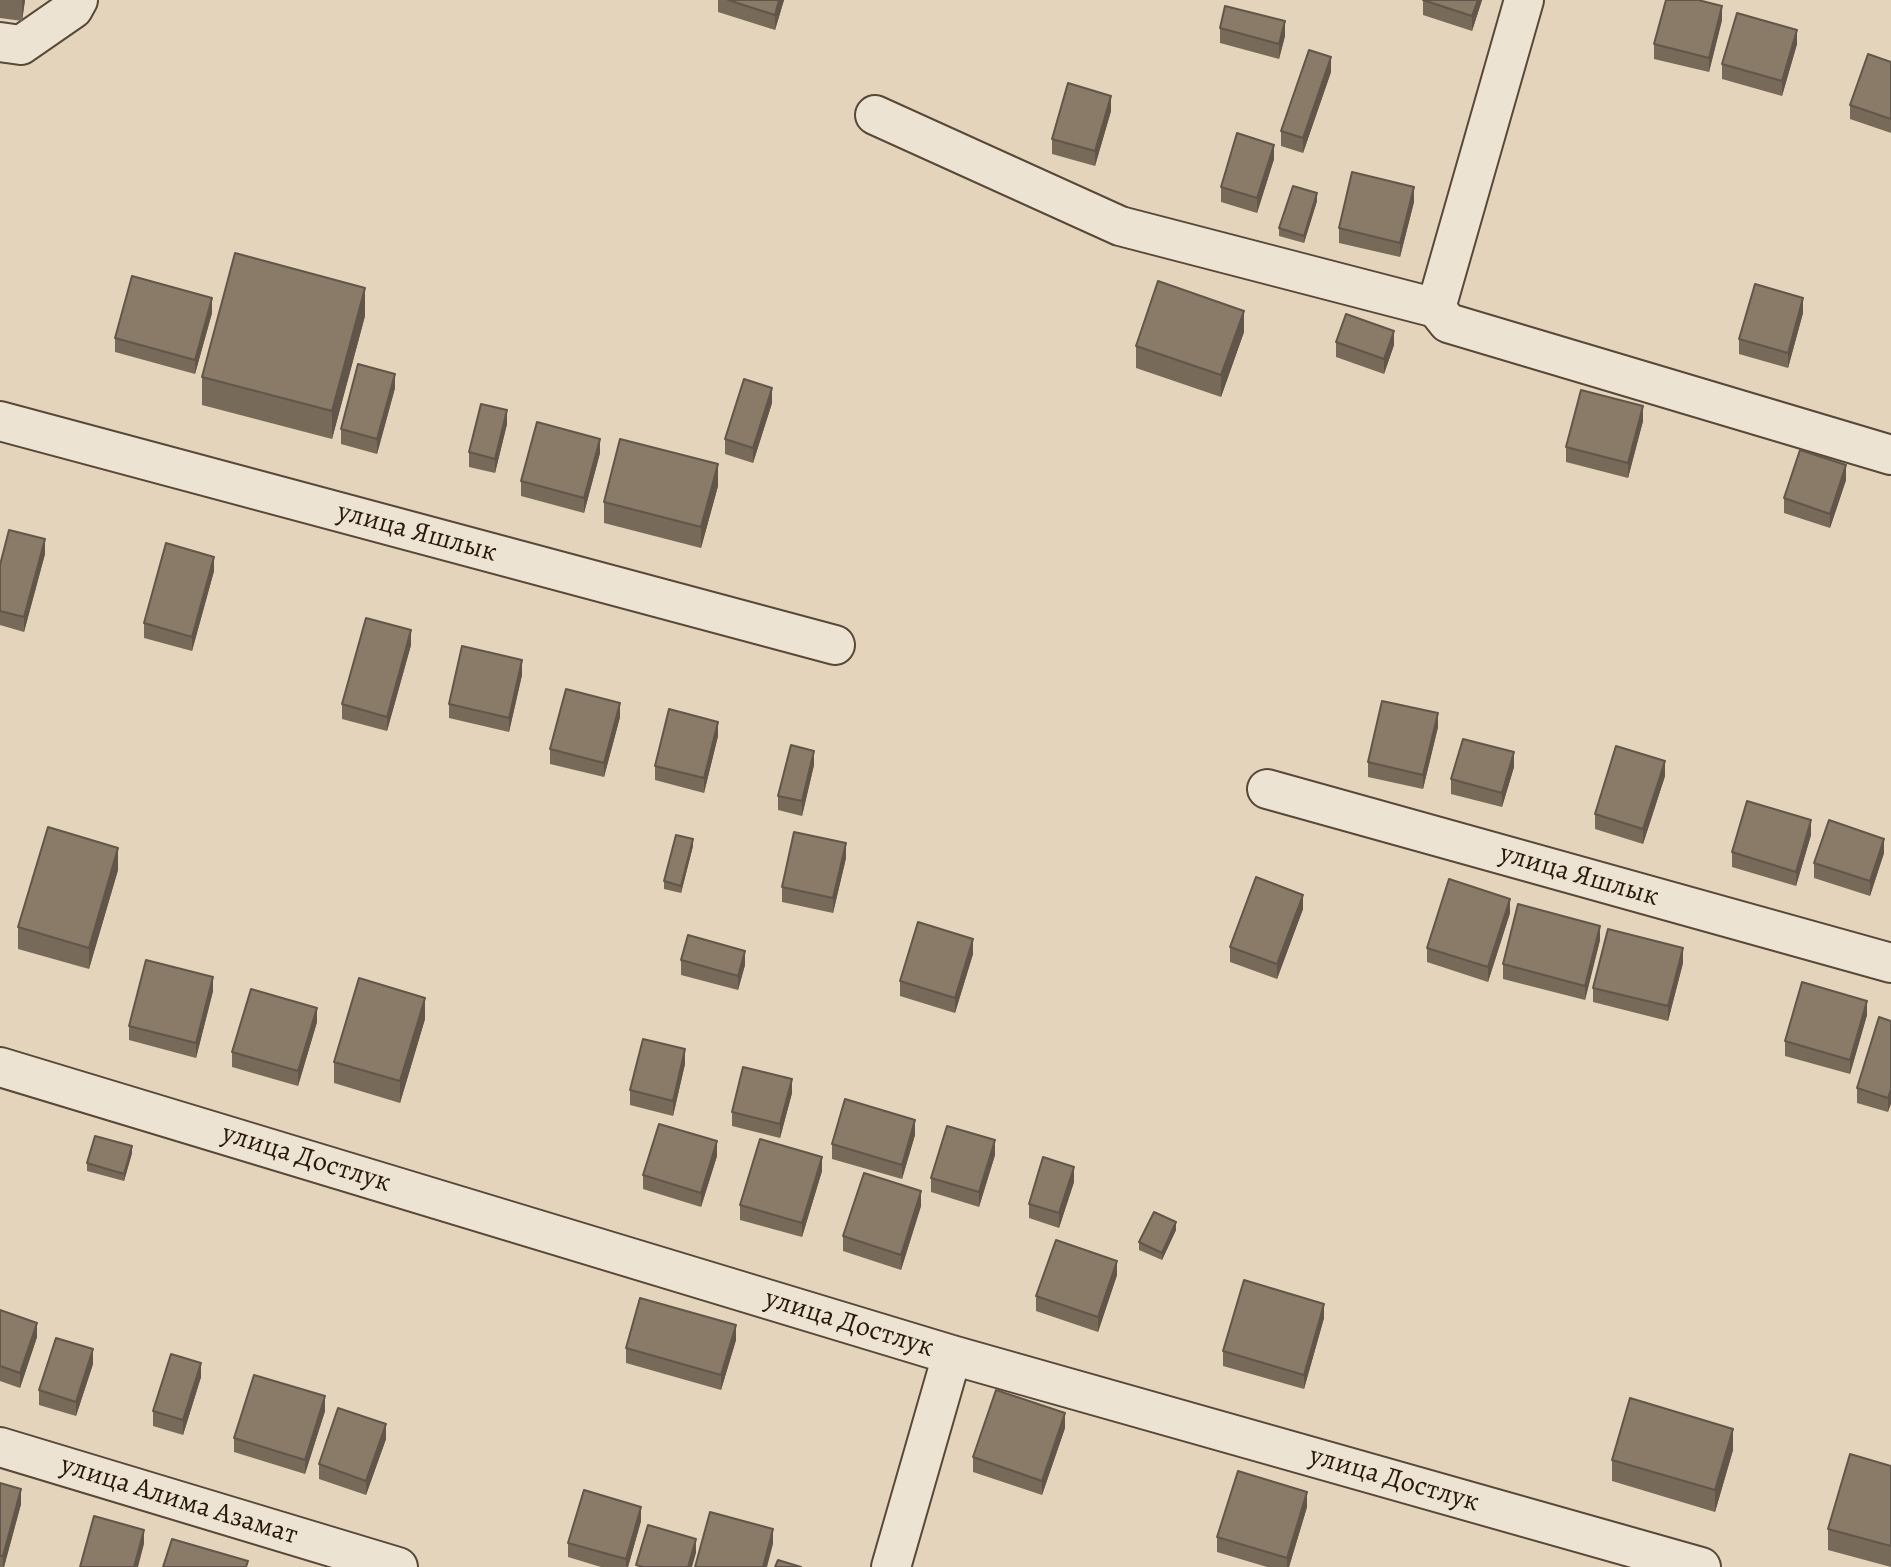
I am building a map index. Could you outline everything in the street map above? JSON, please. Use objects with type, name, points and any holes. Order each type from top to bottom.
[{"type":"street","points":[[0,42],[21,45],[73,9],[78,0]]},
{"type":"street","points":[[1436,308],[1524,0]]},
{"type":"street","points":[[875,115],[1120,226],[1436,308],[1448,323],[1891,455]]},
{"type":"street","name":"улица Яшлык","points":[[0,421],[835,645]]},
{"type":"street","name":"улица Яшлык","points":[[1267,789],[1891,963]]},
{"type":"street","name":"улица Достлук","points":[[0,1066],[952,1355],[1701,1567]]},
{"type":"street","points":[[891,1567],[952,1355]]},
{"type":"street","name":"улица Алима Азамат","points":[[0,1447],[398,1567]]},
{"type":"building","points":[[728,0],[779,0],[775,15]]},
{"type":"building","points":[[1423,0],[1478,0],[1472,16]]},
{"type":"building","points":[[1666,0],[1698,0],[1722,6],[1709,58],[1654,44]]},
{"type":"building","points":[[1225,6],[1285,21],[1279,44],[1220,28]]},
{"type":"building","points":[[1737,13],[1797,30],[1782,81],[1722,64]]},
{"type":"building","points":[[1309,50],[1331,57],[1303,138],[1281,131]]},
{"type":"building","points":[[1868,54],[1891,62],[1891,119],[1850,105]]},
{"type":"building","points":[[1068,83],[1111,96],[1095,151],[1052,139]]},
{"type":"building","points":[[1237,133],[1274,145],[1257,198],[1221,187]]},
{"type":"building","points":[[1352,172],[1414,187],[1400,243],[1339,228]]},
{"type":"building","points":[[1293,186],[1317,193],[1304,236],[1279,228]]},
{"type":"building","points":[[235,253],[365,288],[332,411],[202,377]]},
{"type":"building","points":[[132,276],[212,298],[195,360],[115,338]]},
{"type":"building","points":[[1158,281],[1244,311],[1221,375],[1136,346]]},
{"type":"building","points":[[1755,284],[1803,298],[1788,353],[1739,339]]},
{"type":"building","points":[[1346,314],[1394,331],[1384,359],[1336,342]]},
{"type":"building","points":[[358,364],[395,374],[377,439],[341,429]]},
{"type":"building","points":[[744,379],[772,388],[753,448],[725,439]]},
{"type":"building","points":[[1581,390],[1643,406],[1628,463],[1566,447]]},
{"type":"building","points":[[481,404],[507,410],[495,459],[469,452]]},
{"type":"building","points":[[537,422],[600,439],[584,498],[521,481]]},
{"type":"building","points":[[620,439],[718,464],[701,527],[604,502]]},
{"type":"building","points":[[1800,450],[1846,465],[1830,514],[1784,498]]},
{"type":"building","points":[[9,530],[45,539],[24,617],[0,611],[0,565]]},
{"type":"building","points":[[166,543],[214,557],[192,637],[144,623]]},
{"type":"building","points":[[366,618],[411,630],[387,717],[342,704]]},
{"type":"building","points":[[462,646],[522,660],[509,718],[449,704]]},
{"type":"building","points":[[566,689],[620,703],[604,763],[550,749]]},
{"type":"building","points":[[1382,701],[1438,713],[1423,775],[1368,762]]},
{"type":"building","points":[[669,709],[718,722],[704,778],[655,766]]},
{"type":"building","points":[[1463,739],[1514,752],[1502,793],[1451,779]]},
{"type":"building","points":[[791,745],[814,751],[802,801],[778,796]]},
{"type":"building","points":[[1616,746],[1665,761],[1643,829],[1595,814]]},
{"type":"building","points":[[1747,801],[1811,820],[1796,872],[1732,852]]},
{"type":"building","points":[[1829,820],[1884,839],[1870,881],[1814,863]]},
{"type":"building","points":[[48,827],[118,848],[89,948],[18,927]]},
{"type":"building","points":[[794,832],[846,843],[833,898],[782,887]]},
{"type":"building","points":[[676,835],[693,839],[681,886],[664,881]]},
{"type":"building","points":[[1256,877],[1303,895],[1277,964],[1230,947]]},
{"type":"building","points":[[1449,879],[1510,899],[1488,967],[1427,948]]},
{"type":"building","points":[[1518,904],[1600,926],[1585,986],[1503,964]]},
{"type":"building","points":[[918,922],[973,939],[955,998],[900,981]]},
{"type":"building","points":[[1608,929],[1683,948],[1668,1006],[1593,988]]},
{"type":"building","points":[[688,935],[745,951],[738,976],[681,960]]},
{"type":"building","points":[[146,960],[213,977],[196,1043],[129,1026]]},
{"type":"building","points":[[359,978],[425,998],[400,1081],[334,1062]]},
{"type":"building","points":[[1802,982],[1867,1001],[1850,1060],[1785,1041]]},
{"type":"building","points":[[251,989],[317,1008],[298,1071],[232,1052]]},
{"type":"building","points":[[1879,1017],[1891,1021],[1891,1089],[1888,1098],[1857,1088]]},
{"type":"building","points":[[643,1039],[685,1049],[673,1101],[630,1090]]},
{"type":"building","points":[[743,1067],[792,1079],[780,1124],[732,1112]]},
{"type":"building","points":[[845,1099],[915,1120],[902,1165],[832,1144]]},
{"type":"building","points":[[659,1124],[717,1141],[701,1193],[643,1175]]},
{"type":"building","points":[[947,1126],[995,1140],[979,1192],[931,1178]]},
{"type":"building","points":[[95,1136],[132,1146],[124,1174],[87,1163]]},
{"type":"building","points":[[760,1139],[822,1157],[802,1223],[740,1205]]},
{"type":"building","points":[[1043,1157],[1074,1167],[1059,1213],[1029,1204]]},
{"type":"building","points":[[864,1173],[921,1191],[901,1255],[843,1236]]},
{"type":"building","points":[[1154,1212],[1176,1222],[1162,1253],[1139,1242]]},
{"type":"building","points":[[1056,1240],[1117,1261],[1098,1317],[1036,1296]]},
{"type":"building","points":[[1244,1280],[1324,1304],[1304,1375],[1223,1351]]},
{"type":"building","points":[[640,1298],[736,1325],[721,1375],[626,1348]]},
{"type":"building","points":[[0,1310],[37,1323],[20,1373],[0,1366]]},
{"type":"building","points":[[56,1338],[93,1349],[76,1402],[39,1390]]},
{"type":"building","points":[[171,1354],[201,1363],[183,1420],[153,1411]]},
{"type":"building","points":[[254,1375],[325,1396],[305,1460],[234,1438]]},
{"type":"building","points":[[996,1390],[1065,1413],[1042,1481],[973,1457]]},
{"type":"building","points":[[1630,1398],[1733,1429],[1715,1490],[1612,1460]]},
{"type":"building","points":[[338,1408],[386,1424],[366,1481],[319,1464]]},
{"type":"building","points":[[1850,1454],[1891,1466],[1891,1546],[1828,1529]]},
{"type":"building","points":[[1238,1471],[1307,1492],[1287,1558],[1217,1537]]},
{"type":"building","points":[[0,1483],[21,1489],[3,1556],[0,1556]]},
{"type":"building","points":[[584,1490],[641,1507],[626,1559],[568,1543]]},
{"type":"building","points":[[710,1512],[773,1529],[763,1567],[695,1567]]},
{"type":"building","points":[[94,1516],[144,1530],[134,1567],[80,1567]]},
{"type":"building","points":[[648,1525],[696,1539],[688,1567],[636,1565]]},
{"type":"building","points":[[172,1539],[248,1561],[246,1567],[163,1567]]},
{"type":"building","points":[[778,1560],[801,1567],[775,1567]]}]
